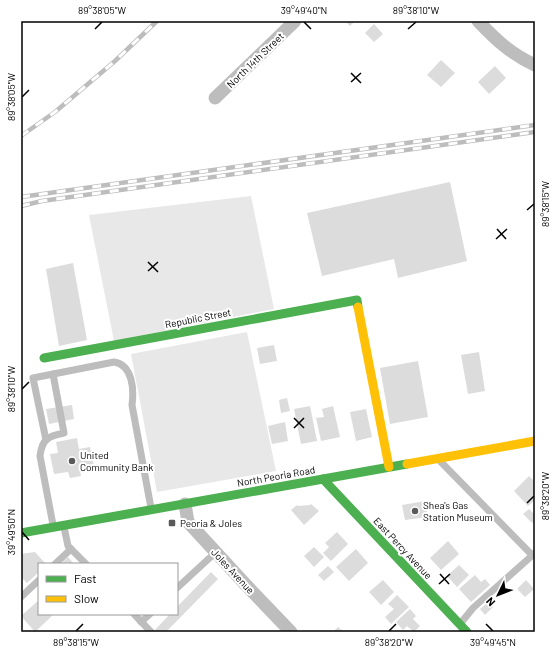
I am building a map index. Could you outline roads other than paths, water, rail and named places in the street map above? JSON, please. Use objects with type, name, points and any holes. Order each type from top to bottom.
[{"type":"street","name":"North 14th Street","points":[[215,98],[295,21]]},
{"type":"street","points":[[478,21],[510,52],[535,65]]},
{"type":"street","name":"Republic Street","points":[[44,358],[357,300],[389,467]]},
{"type":"street","name":"North Peoria Road","points":[[21,533],[535,441]]},
{"type":"street","name":"East Percy Avenue","points":[[323,479],[467,632]]},
{"type":"street","name":"Joles Avenue","points":[[185,504],[188,522],[291,632]]},
{"type":"lane","points":[[46,440],[33,378],[114,362],[122,364],[129,372],[134,393],[132,405],[152,510]]},
{"type":"lane","points":[[53,374],[64,433],[51,436],[46,440],[41,446],[40,456],[54,527]]},
{"type":"lane","points":[[437,458],[533,554],[473,608],[460,624]]},
{"type":"lane","points":[[64,525],[68,546],[85,563]]},
{"type":"lane","points":[[57,563],[71,549]]},
{"type":"lane","points":[[178,587],[216,552]]},
{"type":"lane","points":[[21,597],[38,581]]},
{"type":"lane","points":[[135,615],[151,632]]},
{"type":"lane","points":[[141,622],[149,615]]},
{"type":"railway","points":[[21,136],[55,112],[115,61],[157,21]]},
{"type":"railway","points":[[21,197],[535,125]]},
{"type":"railway","points":[[21,206],[42,201],[535,132]]},
{"type":"place","name":"United Community Bank","points":[[72,461]]},
{"type":"place","name":"Shea's Gas Station Museum","points":[[415,511]]},
{"type":"place","name":"Peoria & Joles","points":[[172,523]]}]
